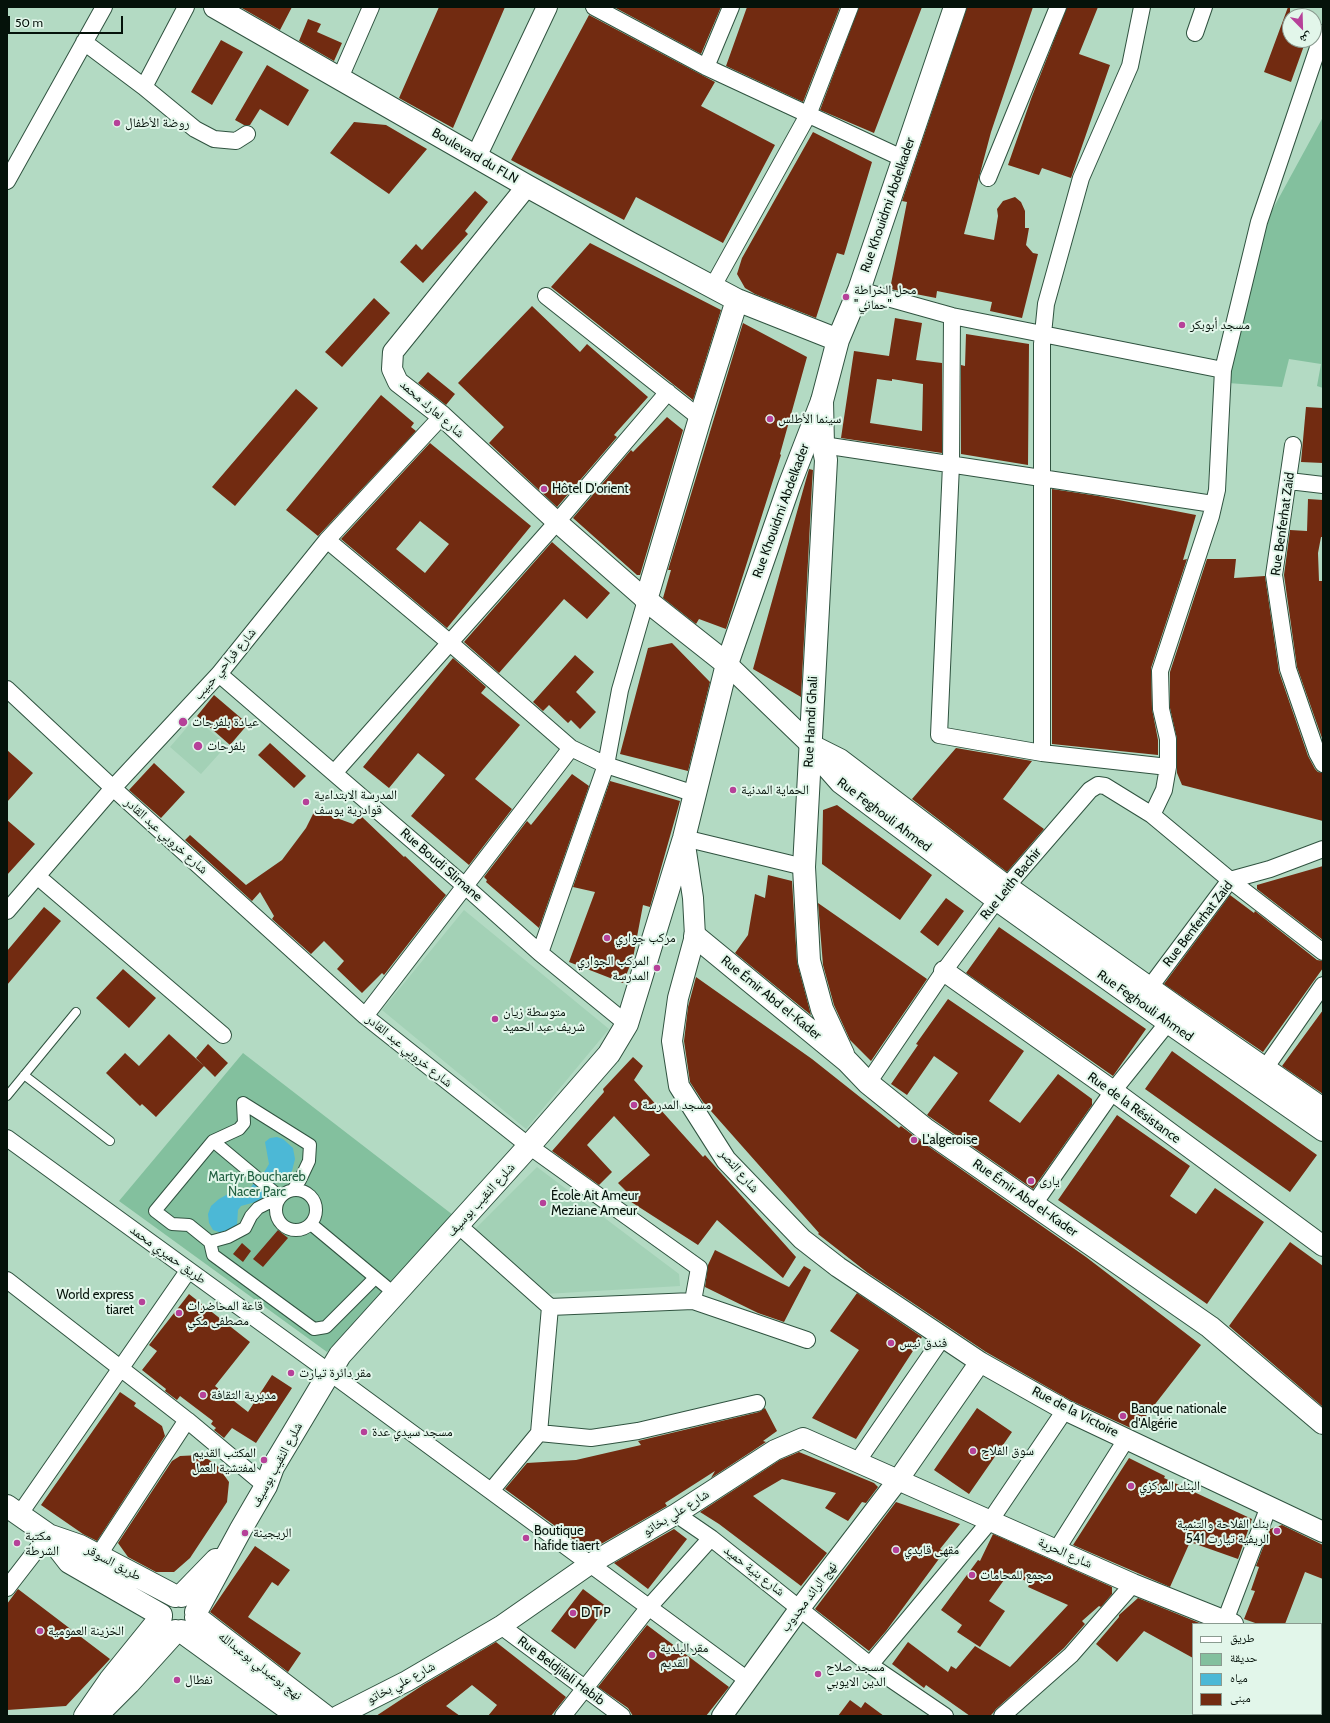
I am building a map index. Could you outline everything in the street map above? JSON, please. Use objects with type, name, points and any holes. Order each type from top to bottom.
[{"type":"main road","name":"Boulevard du FLN","points":[[215,7],[527,186],[630,243],[737,300],[838,340]]},
{"type":"main road","name":"Rue Khouidmi Abdelkader","points":[[684,838],[727,664],[789,486],[822,401],[838,340],[859,290],[955,7]]},
{"type":"main road","points":[[727,664],[646,600],[737,300]]},
{"type":"main road","name":"Rue Hamdi Ghali","points":[[822,401],[823,445],[826,460],[804,866],[809,961],[822,1009],[847,1060]]},
{"type":"main road","name":"شلرع النقيب بوسيف","points":[[178,1621],[234,1542],[266,1486],[273,1467],[340,1355],[529,1146],[609,1054],[627,1024],[684,838]]},
{"type":"main road","name":"Rue Émir Abd el-Kader","points":[[695,936],[847,1060],[868,1083],[925,1129],[1210,1327],[1323,1423]]},
{"type":"main road","name":"طريق السوقر","points":[[13,1510],[48,1536],[120,1584]]},
{"type":"main road","name":"طريق السوقر","points":[[48,1536],[73,1542],[191,1602],[178,1621],[69,1562],[48,1536]]},
{"type":"main road","name":"شلرع النقيب بوسيف","points":[[178,1596],[234,1542]]},
{"type":"main road","points":[[85,1716],[110,1680],[178,1621]]},
{"type":"main road","points":[[94,1716],[129,1683],[178,1621]]},
{"type":"main road","name":"نهج بوعبدلي بوعبدالله","points":[[178,1621],[298,1716]]},
{"type":"main road","name":"نهج بوعبدلي بوعبدالله","points":[[178,1621],[324,1716]]},
{"type":"main road","name":"نهج بوعبدلي بوعبدالله","points":[[210,1647],[313,1716]]},
{"type":"street","points":[[7,181],[104,7]]},
{"type":"street","points":[[144,87],[186,7]]},
{"type":"street","points":[[340,78],[371,7]]},
{"type":"street","points":[[476,156],[547,7]]},
{"type":"street","points":[[594,7],[706,67],[904,159]]},
{"type":"street","points":[[706,67],[731,7]]},
{"type":"street","points":[[713,286],[808,115],[850,7]]},
{"type":"street","points":[[988,178],[1058,7]]},
{"type":"street","points":[[1042,753],[1043,334],[1046,304],[1081,178],[1130,66],[1142,7]]},
{"type":"street","points":[[1195,33],[1204,7]]},
{"type":"street","points":[[1323,33],[1259,222],[1223,370],[1217,490],[1160,671],[1161,708],[1168,739],[1168,767],[1164,790],[1152,815],[1230,880],[1323,952]]},
{"type":"street","points":[[84,42],[195,128],[214,139],[236,141],[247,134]]},
{"type":"street","name":"شارع لعارك محمد","points":[[527,186],[393,352],[392,369],[398,382],[442,416],[557,522],[646,600]]},
{"type":"street","points":[[859,290],[952,316],[1223,370]]},
{"type":"street","points":[[546,296],[700,418]]},
{"type":"street","points":[[952,316],[951,465],[939,735],[1042,753],[1168,767]]},
{"type":"street","points":[[334,772],[557,522],[668,392]]},
{"type":"street","name":"شارع فراحي حبيب","points":[[7,911],[113,788],[219,674],[327,540],[442,416]]},
{"type":"street","name":"Rue Benferhat Zaid","points":[[1293,444],[1289,481],[1283,509],[1274,575],[1288,669],[1317,753],[1323,764]]},
{"type":"street","points":[[823,445],[1213,504]]},
{"type":"street","points":[[1289,481],[1323,485]]},
{"type":"street","points":[[327,540],[449,642],[571,748],[606,764],[695,794]]},
{"type":"street","points":[[540,953],[606,764],[620,690],[646,600]]},
{"type":"street","name":"Rue Feghouli Ahmed","points":[[727,664],[810,744],[840,784],[1001,893],[1173,1016],[1260,1076],[1323,1131]]},
{"type":"street","name":"Rue Boudi Slimane","points":[[219,674],[334,772],[540,953],[627,1024]]},
{"type":"street","name":"شارع خروبي عبد القادر","points":[[7,689],[113,788],[366,1016],[529,1146],[699,1268],[693,1301]]},
{"type":"street","points":[[366,1016],[571,748]]},
{"type":"street","name":"Rue Leith Bachir","points":[[868,1083],[944,971],[1001,893],[1090,790],[1098,785],[1105,786],[1152,815]]},
{"type":"street","points":[[684,838],[804,866]]},
{"type":"street","name":"شارع النصر","points":[[684,838],[693,898],[695,936],[678,998],[672,1041],[679,1086],[726,1160],[802,1239],[838,1267],[980,1362]]},
{"type":"street","name":"Rue Benferhat Zaid","points":[[1150,987],[1230,880],[1270,869],[1323,849]]},
{"type":"street","points":[[37,876],[223,1035]]},
{"type":"street","name":"Rue Feghouli Ahmed","points":[[1001,893],[1150,987],[1173,1016]]},
{"type":"street","name":"Rue de la Résistance","points":[[944,971],[1113,1091],[1323,1246]]},
{"type":"street","points":[[1260,1076],[1323,985]]},
{"type":"street","points":[[1034,1204],[1113,1091],[1173,1016]]},
{"type":"street","name":"Rue Feghouli Ahmed","points":[[1260,1076],[1323,1108]]},
{"type":"street","points":[[210,1242],[228,1237],[245,1228],[251,1216],[258,1208],[296,1185],[309,1161],[310,1145],[243,1103],[244,1123],[239,1129],[214,1141],[155,1211],[172,1224],[189,1225],[210,1242],[214,1255],[314,1329],[326,1327],[375,1278]]},
{"type":"street","name":"طريق حميري محمد","points":[[7,1138],[329,1372],[749,1681]]},
{"type":"street","points":[[214,1141],[277,1197]]},
{"type":"street","points":[[277,1197],[275,1210],[276,1217],[280,1223],[285,1228],[299,1230],[306,1228],[315,1218],[316,1210],[312,1197],[296,1185]]},
{"type":"street","points":[[311,1224],[395,1294]]},
{"type":"street","points":[[458,1225],[550,1307],[693,1301],[807,1340]]},
{"type":"street","points":[[13,1510],[121,1368],[188,1271]]},
{"type":"street","points":[[7,1280],[187,1420],[266,1486]]},
{"type":"street","points":[[491,1491],[539,1433],[550,1307]]},
{"type":"street","points":[[857,1462],[943,1337]]},
{"type":"street","points":[[898,1480],[980,1362]]},
{"type":"street","name":"Rue de la Victoire","points":[[980,1362],[1065,1410],[1323,1532]]},
{"type":"street","points":[[539,1433],[591,1438],[638,1432],[757,1403]]},
{"type":"street","points":[[870,1666],[990,1521],[1065,1410]]},
{"type":"street","points":[[98,1556],[187,1420]]},
{"type":"street","name":"شارع علي بخاتو","points":[[338,1716],[407,1681],[501,1626],[590,1564],[676,1514],[775,1450],[802,1438],[898,1480]]},
{"type":"street","points":[[1057,1549],[1127,1438]]},
{"type":"street","name":"شارع الحرية","points":[[898,1480],[1057,1549],[1133,1584],[1229,1622]]},
{"type":"street","name":"نهج الرائد مجدوب","points":[[722,1716],[749,1681],[800,1608],[898,1480]]},
{"type":"street","points":[[1229,1622],[1269,1506]]},
{"type":"street","name":"شارع بنية حميد","points":[[676,1514],[711,1538],[800,1608],[870,1666],[945,1716]]},
{"type":"street","points":[[7,1588],[48,1536]]},
{"type":"street","points":[[564,1716],[584,1688],[648,1607],[711,1538]]},
{"type":"street","points":[[1002,1716],[1071,1655],[1133,1584]]},
{"type":"street","name":"Rue Beldjilali Habib","points":[[501,1626],[622,1716]]},
{"type":"lane","points":[[7,1096],[76,1012]]},
{"type":"lane","points":[[24,1076],[110,1141]]},
{"type":"shaded area","name":"بلفرحات","points":[[195,718],[227,745],[201,774],[170,747]]},
{"type":"shaded area","name":"متوسطة زيان شريف عبد الحميد","points":[[464,910],[609,1029],[526,1129],[382,1010]]},
{"type":"shaded area","name":"École Ait Ameur Meziane Ameur","points":[[537,1167],[679,1274],[680,1286],[528,1295],[465,1239]]},
{"type":"green space","points":[[1323,117],[1323,388],[1317,386],[1321,364],[1289,359],[1282,387],[1228,383],[1263,227]]},
{"type":"green space","name":"Martyr Bouchareb Nacer Parc","points":[[243,1053],[453,1215],[327,1352],[119,1201]]},
{"type":"water","points":[[277,1137],[283,1139],[293,1148],[295,1159],[292,1171],[286,1177],[274,1184],[263,1174],[269,1164],[265,1142],[270,1138]]},
{"type":"water","points":[[254,1183],[266,1193],[263,1197],[259,1201],[241,1206],[238,1210],[237,1225],[231,1231],[222,1233],[213,1230],[209,1223],[208,1214],[211,1206],[228,1194],[249,1190]]},
{"type":"building","points":[[240,7],[292,7],[280,30]]},
{"type":"building","points":[[439,7],[505,7],[453,128],[399,98]]},
{"type":"building","points":[[614,7],[721,7],[701,54]]},
{"type":"building","points":[[747,7],[840,7],[803,102],[726,66]]},
{"type":"building","points":[[859,7],[922,7],[874,133],[820,110]]},
{"type":"building","points":[[967,7],[1033,7],[991,132],[964,234],[994,240],[998,216],[997,209],[1003,201],[1015,197],[1021,202],[1025,211],[1025,228],[1029,228],[1026,245],[1033,253],[1038,254],[1022,318],[990,311],[992,302],[937,291],[936,298],[890,289],[907,202],[902,201]]},
{"type":"building","points":[[1067,7],[1098,7],[1079,54],[1110,65],[1071,178],[1042,168],[1039,175],[1008,165],[1031,99]]},
{"type":"building","points":[[589,15],[715,82],[701,106],[775,145],[723,243],[636,197],[624,220],[511,160]]},
{"type":"building","points":[[308,19],[321,24],[317,32],[342,43],[334,61],[299,41]]},
{"type":"building","points":[[1282,23],[1282,48],[1303,48],[1291,82],[1264,72]]},
{"type":"building","points":[[221,40],[243,52],[212,105],[191,92]]},
{"type":"building","points":[[267,65],[309,90],[288,126],[260,109],[250,125],[244,125],[235,120]]},
{"type":"building","points":[[354,122],[386,125],[427,149],[389,194],[330,153]]},
{"type":"building","points":[[813,132],[872,162],[844,255],[837,253],[816,318],[755,294],[745,288],[737,274],[742,258]]},
{"type":"building","points":[[475,191],[488,202],[465,231],[468,234],[423,283],[400,262],[416,244],[422,250]]},
{"type":"building","points":[[590,243],[721,310],[693,400],[551,287]]},
{"type":"building","points":[[374,298],[390,313],[342,367],[325,352]]},
{"type":"building","points":[[532,306],[580,352],[587,344],[648,397],[614,435],[617,437],[557,507],[489,443],[504,427],[458,383]]},
{"type":"building","points":[[895,318],[922,323],[916,360],[942,363],[942,453],[841,438],[854,351],[889,356]],"holes":[[[877,379],[892,381],[892,379],[923,384],[922,431],[870,423]]]},
{"type":"building","points":[[743,323],[807,357],[780,454],[781,455],[726,629],[699,619],[696,624],[663,598],[671,570],[668,570]]},
{"type":"building","points":[[966,334],[1029,344],[1028,465],[961,454],[961,365],[965,366]]},
{"type":"building","points":[[428,372],[455,394],[446,405],[418,383]]},
{"type":"building","points":[[296,389],[318,408],[235,506],[212,487]]},
{"type":"building","points":[[381,395],[414,423],[411,427],[416,431],[318,536],[286,510]]},
{"type":"building","points":[[1306,407],[1323,408],[1323,463],[1301,462]]},
{"type":"building","points":[[667,417],[683,430],[640,575],[637,575],[573,518],[631,450],[633,452]]},
{"type":"building","points":[[430,443],[531,526],[447,628],[341,539]],"holes":[[[420,521],[449,544],[425,573],[396,549]]]},
{"type":"building","points":[[809,469],[813,470],[801,697],[753,669]]},
{"type":"building","points":[[1052,489],[1098,496],[1196,515],[1183,560],[1187,559],[1151,668],[1152,709],[1158,740],[1158,755],[1052,744]]},
{"type":"building","points":[[1308,499],[1323,500],[1323,537],[1321,537],[1318,553],[1319,581],[1323,581],[1323,741],[1297,667],[1284,575],[1290,530],[1307,531]]},
{"type":"building","points":[[552,542],[610,593],[587,619],[564,599],[499,673],[464,642]]},
{"type":"building","points":[[1207,559],[1236,559],[1234,578],[1265,576],[1279,672],[1308,756],[1315,769],[1318,772],[1323,773],[1323,821],[1182,785],[1177,773],[1177,739],[1170,708],[1170,672]]},
{"type":"building","points":[[672,643],[710,682],[688,771],[620,754],[648,648]]},
{"type":"building","points":[[575,655],[594,672],[576,692],[596,712],[580,729],[571,720],[568,723],[549,705],[543,711],[533,702]]},
{"type":"building","points":[[453,658],[486,687],[481,693],[520,725],[475,779],[512,809],[469,865],[411,816],[445,775],[418,753],[389,788],[363,767]]},
{"type":"building","points":[[214,695],[248,724],[230,745],[197,716]]},
{"type":"building","points":[[270,743],[306,776],[294,788],[258,755]]},
{"type":"building","points":[[956,748],[1032,761],[1003,799],[1044,829],[1007,872],[912,799]]},
{"type":"building","points":[[7,750],[33,773],[7,802]]},
{"type":"building","points":[[154,763],[185,792],[161,818],[129,790]]},
{"type":"building","points":[[572,774],[589,786],[539,928],[486,882],[487,880],[484,877],[527,821],[531,825]]},
{"type":"building","points":[[610,781],[680,801],[650,907],[643,905],[633,958],[623,983],[569,962],[595,892],[573,887]]},
{"type":"building","points":[[837,805],[932,875],[900,920],[822,864],[823,810]]},
{"type":"building","points":[[315,810],[353,824],[361,816],[446,895],[384,975],[382,973],[362,993],[337,969],[344,961],[324,941],[311,954],[272,919],[274,916],[260,892],[252,901],[185,840],[190,835],[246,885],[282,860],[306,828]]},
{"type":"building","points":[[7,820],[35,844],[7,875]]},
{"type":"building","points":[[1323,866],[1323,940],[1257,889],[1257,885]]},
{"type":"building","points":[[768,875],[792,881],[797,962],[811,1015],[735,953],[748,935],[755,894],[765,898]]},
{"type":"building","points":[[1230,895],[1254,913],[1255,911],[1317,960],[1323,961],[1323,968],[1263,1052],[1164,984]]},
{"type":"building","points":[[946,898],[964,911],[938,946],[920,932]]},
{"type":"building","points":[[818,903],[927,979],[871,1061],[850,1040],[834,1005],[823,965]]},
{"type":"building","points":[[44,907],[61,921],[7,985],[7,951]]},
{"type":"building","points":[[999,927],[1146,1029],[1113,1076],[966,973]]},
{"type":"building","points":[[123,969],[156,998],[129,1028],[96,998]]},
{"type":"building","points":[[696,977],[812,1059],[899,1128],[901,1126],[1086,1257],[1201,1345],[1135,1430],[1070,1400],[986,1352],[868,1273],[818,1234],[819,1233],[703,1102],[690,1082],[684,1041],[688,1007]]},
{"type":"building","points":[[948,999],[1024,1051],[989,1101],[1020,1123],[1058,1074],[1092,1099],[1092,1105],[1033,1189],[927,1115],[958,1073],[934,1056],[907,1095],[891,1084],[918,1045],[916,1044]]},
{"type":"building","points":[[1323,1010],[1323,1094],[1282,1066]]},
{"type":"building","points":[[169,1034],[204,1066],[156,1117],[142,1104],[140,1106],[106,1073],[125,1053],[139,1066]]},
{"type":"building","points":[[208,1044],[228,1063],[215,1077],[196,1058]]},
{"type":"building","points":[[1172,1051],[1317,1155],[1290,1192],[1145,1089]]},
{"type":"building","points":[[633,1057],[643,1066],[634,1080],[703,1157],[705,1155],[796,1257],[783,1278],[717,1220],[698,1245],[625,1198],[628,1193],[618,1183],[650,1155],[614,1116],[587,1145],[612,1172],[599,1185],[552,1151],[604,1092],[603,1089]]},
{"type":"building","points":[[1117,1115],[1190,1166],[1170,1196],[1196,1214],[1215,1188],[1264,1222],[1207,1304],[1058,1200]]},
{"type":"building","points":[[278,1230],[288,1238],[263,1267],[253,1259]]},
{"type":"building","points":[[1290,1242],[1323,1266],[1323,1407],[1229,1326]]},
{"type":"building","points":[[242,1243],[251,1251],[243,1262],[233,1254]]},
{"type":"building","points":[[715,1250],[789,1287],[804,1266],[811,1270],[784,1322],[758,1313],[705,1287],[708,1265]]},
{"type":"building","points":[[857,1293],[922,1337],[856,1439],[812,1418],[859,1350],[830,1331]]},
{"type":"building","points":[[189,1294],[250,1342],[215,1386],[248,1412],[272,1375],[292,1388],[256,1443],[232,1428],[224,1438],[214,1430],[216,1428],[211,1424],[213,1421],[180,1396],[177,1400],[142,1370],[157,1351],[149,1345]]},
{"type":"building","points":[[120,1392],[136,1403],[134,1406],[162,1426],[165,1436],[97,1541],[83,1534],[41,1505]]},
{"type":"building","points":[[765,1408],[777,1431],[763,1441],[766,1442],[711,1478],[715,1471],[665,1503],[667,1506],[589,1551],[505,1489],[527,1463],[576,1460],[641,1445],[638,1441],[759,1412]]},
{"type":"building","name":"سوق الفلاح","points":[[977,1408],[1012,1432],[969,1494],[934,1470]]},
{"type":"building","points":[[799,1452],[874,1483],[878,1487],[866,1503],[862,1502],[848,1521],[825,1508],[836,1493],[782,1479],[753,1496],[827,1553],[801,1586],[719,1524],[700,1512],[780,1460]]},
{"type":"building","points":[[201,1455],[216,1464],[229,1482],[227,1502],[190,1558],[174,1572],[156,1572],[128,1557],[118,1543],[172,1461],[180,1456]]},
{"type":"building","points":[[1129,1458],[1165,1476],[1164,1478],[1252,1519],[1238,1559],[1190,1542],[1170,1587],[1073,1545]]},
{"type":"building","points":[[896,1502],[960,1524],[940,1549],[944,1552],[886,1631],[869,1651],[815,1609]]},
{"type":"building","points":[[1282,1525],[1323,1545],[1323,1579],[1305,1572],[1285,1623],[1255,1623],[1244,1619],[1255,1591],[1251,1590],[1259,1567],[1256,1566],[1270,1529]]},
{"type":"building","points":[[674,1529],[687,1539],[648,1589],[614,1563]]},
{"type":"building","points":[[993,1534],[1112,1587],[1112,1594],[1101,1607],[1099,1606],[1082,1621],[1085,1624],[1064,1648],[990,1716],[970,1716],[926,1685],[924,1688],[892,1664],[908,1642],[948,1672],[951,1666],[956,1669],[975,1646],[1010,1667],[1068,1605],[1028,1587],[1030,1583],[1009,1573],[989,1601],[1005,1611],[980,1647],[957,1632],[962,1625],[941,1610],[978,1560],[980,1561]]},
{"type":"building","points":[[255,1546],[290,1570],[278,1586],[272,1582],[248,1617],[301,1653],[288,1672],[210,1612]]},
{"type":"building","name":"الخزينة العمومية","points":[[18,1589],[110,1659],[66,1706],[7,1710],[7,1604]]},
{"type":"building","points":[[583,1589],[607,1607],[575,1649],[551,1631]]},
{"type":"building","points":[[1138,1598],[1200,1623],[1192,1623],[1192,1657],[1144,1631],[1117,1662],[1096,1644],[1119,1617],[1119,1615]]},
{"type":"building","name":"مقر البلدية القديم","points":[[647,1625],[729,1687],[706,1716],[633,1716],[628,1708],[598,1687]]},
{"type":"building","points":[[496,1642],[566,1697],[551,1716],[488,1716],[497,1705],[472,1685],[446,1706],[460,1716],[376,1716],[423,1685]]},
{"type":"building","points":[[850,1700],[861,1708],[865,1702],[884,1716],[838,1716]]},
{"type":"place","name":"روضة الأطفال","points":[[117,123]]},
{"type":"place","name":"محل الخراطة \"حماني\"","points":[[846,297]]},
{"type":"place","name":"مسجد أبوبكر","points":[[1182,325]]},
{"type":"place","name":"سينما الأطلس","points":[[770,419]]},
{"type":"place","name":"Hôtel D'orient","points":[[544,489]]},
{"type":"place","name":"عيادة بلفرحات","points":[[183,722]]},
{"type":"place","name":"بلفرحات","points":[[198,746]]},
{"type":"place","name":"الحماية المدنية","points":[[733,790]]},
{"type":"place","name":"المدرسة الابتداءية قوادرية يوسف","points":[[306,802]]},
{"type":"place","name":"مركب جواري","points":[[607,938]]},
{"type":"place","name":"المركب الجواري المدرسة","points":[[657,968]]},
{"type":"place","name":"متوسطة زيان شريف عبد الحميد","points":[[495,1019]]},
{"type":"place","name":"مسجد المدرسة","points":[[634,1105]]},
{"type":"place","name":"L'algeroise","points":[[914,1140]]},
{"type":"place","name":"يارى","points":[[1031,1181]]},
{"type":"place","name":"École Ait Ameur Meziane Ameur","points":[[543,1203]]},
{"type":"place","name":"World express tiaret","points":[[142,1302]]},
{"type":"place","name":"قاعة المحاضرات مصطفى مكي","points":[[179,1313]]},
{"type":"place","name":"فندق نيس","points":[[891,1343]]},
{"type":"place","name":"مقر دائرة تيارت","points":[[291,1373]]},
{"type":"place","name":"مديرية الثقافة","points":[[203,1395]]},
{"type":"place","name":"Banque nationale d'Algérie","points":[[1123,1416]]},
{"type":"place","name":"مسجد سيدي عدة","points":[[364,1432]]},
{"type":"place","name":"سوق الفلاح","points":[[973,1451]]},
{"type":"place","name":"المكتب القديم لمفتشية العمل","points":[[264,1460]]},
{"type":"place","name":"البنك المركزي","points":[[1131,1486]]},
{"type":"place","name":"بنك الفلاحة والتنمية الريفية تيارت 541","points":[[1277,1531]]},
{"type":"place","name":"الريجينة","points":[[245,1533]]},
{"type":"place","name":"Boutique hafide tiaert","points":[[526,1538]]},
{"type":"place","name":"مكتبة الشرطة","points":[[17,1543]]},
{"type":"place","name":"مقهى قايدي","points":[[896,1550]]},
{"type":"place","name":"مجمع للمحامات","points":[[972,1575]]},
{"type":"place","name":"D T P","points":[[573,1613]]},
{"type":"place","name":"الخزينة العمومية","points":[[40,1631]]},
{"type":"place","name":"مقر البلدية القديم","points":[[652,1655]]},
{"type":"place","name":"مسجد صلاح الدين الايوبي","points":[[818,1674]]},
{"type":"place","name":"نفطال","points":[[177,1680]]}]
